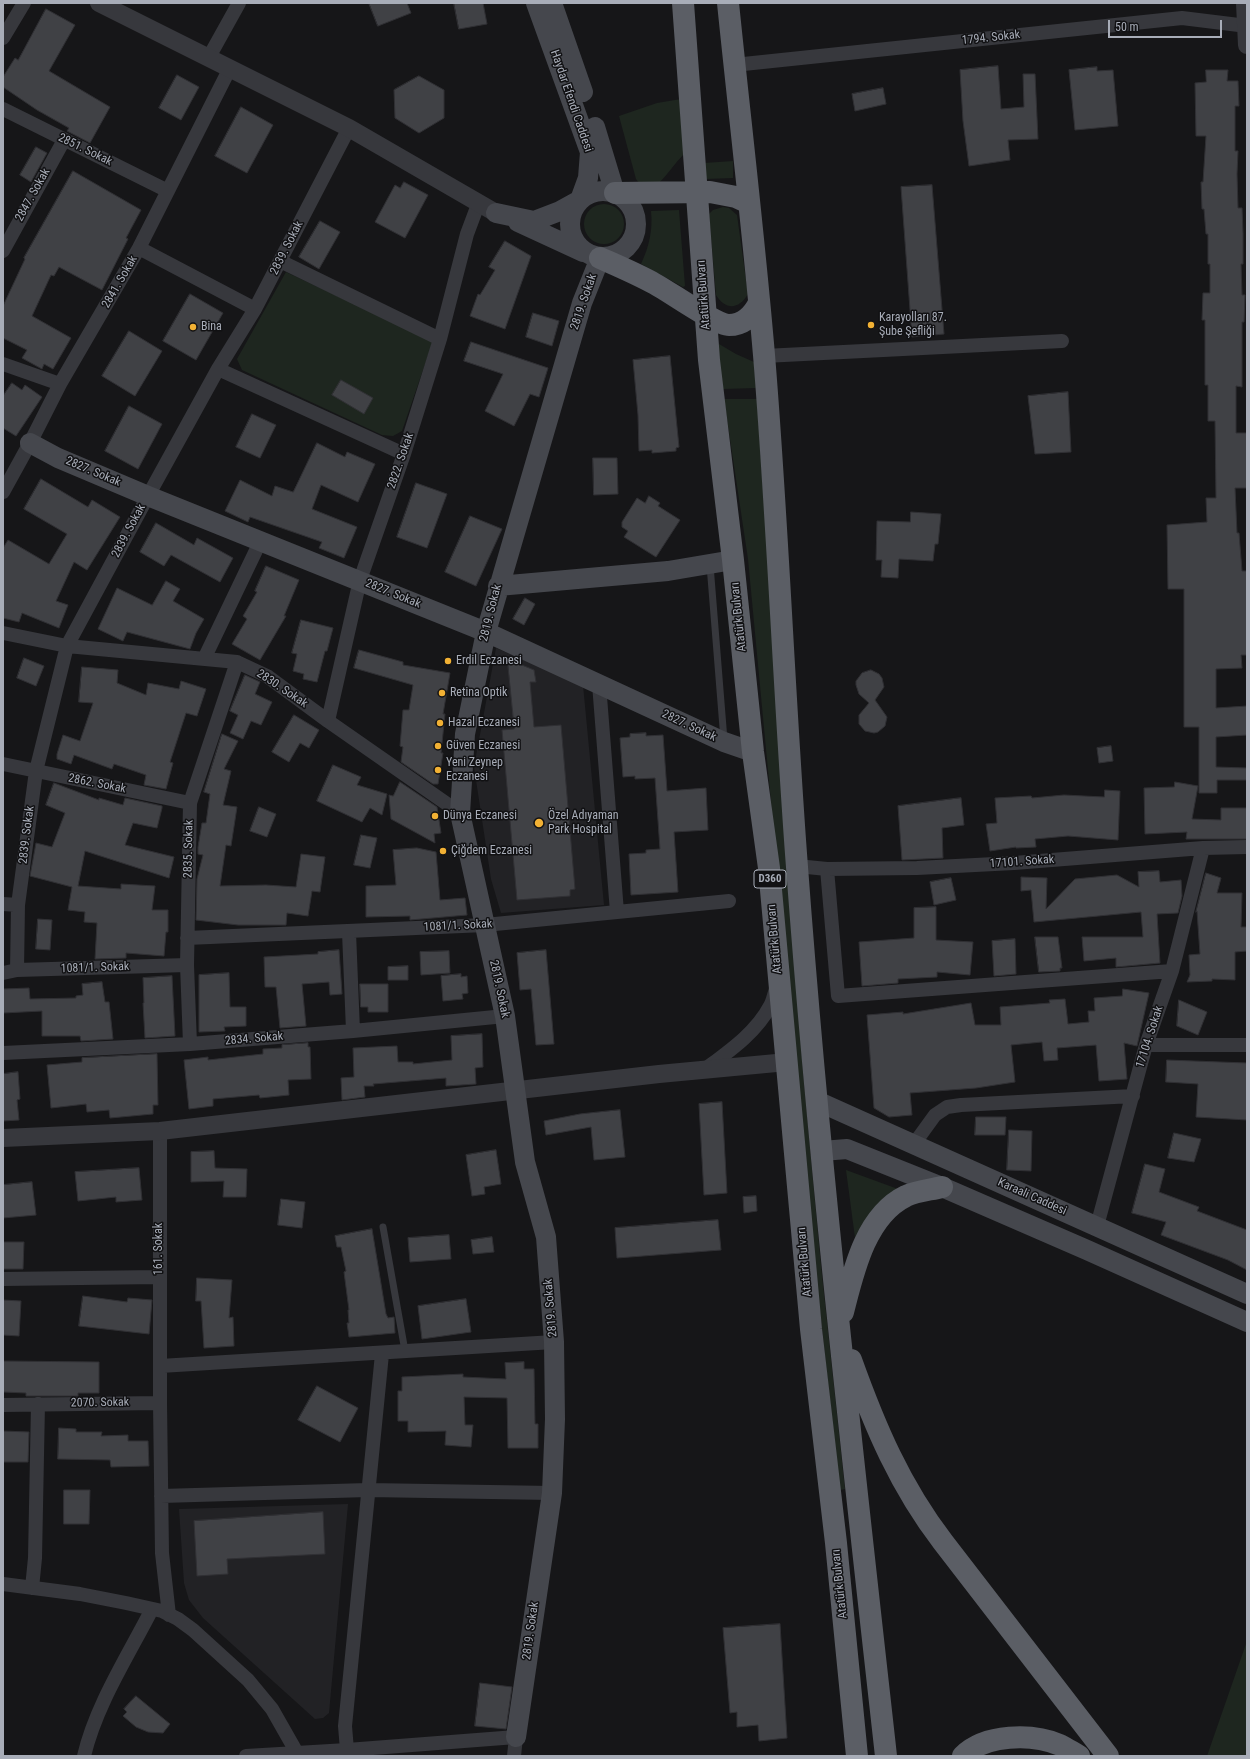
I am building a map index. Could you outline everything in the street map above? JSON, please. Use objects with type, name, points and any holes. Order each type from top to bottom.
[{"type":"highway","name":"Atatürk Bulvarı","points":[[683,3],[709,360],[733,560],[753,752],[769,868],[811,1329],[836,1543],[857,1756]]},
{"type":"highway","name":"D360","points":[[728,3],[764,356],[779,556],[797,866],[817,1101],[839,1326],[886,1756]]},
{"type":"highway","points":[[615,192],[696,192],[723,194],[736,197],[749,203]]},
{"type":"highway","points":[[594,256],[654,283],[716,321],[729,325],[742,322],[753,314],[759,303]]},
{"type":"highway","points":[[942,1187],[911,1194],[902,1198],[890,1207],[880,1218],[864,1243],[858,1257],[839,1326],[876,1428],[895,1468],[914,1502],[943,1542],[1108,1756]]},
{"type":"highway","points":[[963,1756],[967,1752],[994,1739],[1010,1737],[1036,1739],[1059,1745],[1079,1756]]},
{"type":"main road","name":"Haydar Efendi Caddesi","points":[[536,3],[590,152],[589,175],[580,200]]},
{"type":"main road","name":"Haydar Efendi Caddesi","points":[[552,3],[603,150],[615,192]]},
{"type":"main road","points":[[596,192],[615,192],[625,199],[633,208],[637,220],[636,232],[631,243],[623,252],[612,257],[594,256],[538,230],[496,213],[534,221],[560,211],[587,195],[596,192]]},
{"type":"main road","points":[[580,200],[573,211],[570,224],[572,236],[579,247],[594,256]]},
{"type":"main road","name":"2819. Sokak","points":[[515,1746],[552,1494],[555,1419],[554,1342],[546,1237],[525,1162],[505,1016],[460,813],[466,734],[486,632],[498,586],[582,303],[594,256]]},
{"type":"main road","name":"2827. Sokak","points":[[30,443],[58,458],[148,496],[360,580],[486,632],[724,742],[753,752]]},
{"type":"main road","points":[[498,586],[668,571],[733,560]]},
{"type":"main road","name":"Karaali Caddesi","points":[[817,1101],[1247,1294]]},
{"type":"main road","points":[[822,1151],[847,1149],[942,1187],[1095,1253],[1247,1322]]},
{"type":"street","points":[[3,38],[24,3]]},
{"type":"street","points":[[99,3],[349,128],[496,213]]},
{"type":"street","points":[[209,57],[239,3]]},
{"type":"street","points":[[1245,3],[1247,45]]},
{"type":"street","name":"1794. Sokak","points":[[734,65],[1182,18],[1246,26]]},
{"type":"street","name":"2841. Sokak","points":[[4,489],[30,443],[60,384],[139,248],[230,68]]},
{"type":"street","name":"2851. Sokak","points":[[3,109],[168,191]]},
{"type":"street","name":"2839. Sokak","points":[[17,970],[18,905],[36,771],[67,646],[218,369],[255,309],[349,128]]},
{"type":"street","name":"2847. Sokak","points":[[4,245],[64,140]]},
{"type":"street","name":"2822. Sokak","points":[[328,721],[360,580],[404,454],[440,339],[467,234],[479,202]]},
{"type":"street","points":[[139,248],[255,309]]},
{"type":"street","points":[[280,261],[440,339]]},
{"type":"street","points":[[764,356],[1062,341]]},
{"type":"street","points":[[3,364],[60,384]]},
{"type":"street","points":[[218,369],[404,454]]},
{"type":"street","points":[[204,659],[260,540]]},
{"type":"street","name":"2830. Sokak","points":[[3,633],[67,646],[237,662],[267,676],[328,721],[460,813]]},
{"type":"street","name":"2835. Sokak","points":[[190,1044],[187,938],[190,803],[237,662]]},
{"type":"street","points":[[599,684],[617,912]]},
{"type":"street","name":"2862. Sokak","points":[[3,764],[190,803]]},
{"type":"street","name":"17101. Sokak","points":[[797,866],[827,869],[918,868],[1014,863],[1203,848],[1247,847]]},
{"type":"street","name":"17104. Sokak","points":[[1097,1226],[1146,1045],[1172,971],[1203,848]]},
{"type":"street","points":[[827,869],[838,996],[1172,971]]},
{"type":"street","name":"1081/1. Sokak","points":[[187,938],[485,925],[729,901]]},
{"type":"street","points":[[3,904],[18,905]]},
{"type":"street","points":[[349,932],[353,1031]]},
{"type":"street","name":"1081/1. Sokak","points":[[3,973],[17,970],[187,965]]},
{"type":"street","points":[[703,1071],[731,1050],[752,1031],[770,1006],[779,981]]},
{"type":"street","name":"2834. Sokak","points":[[3,1053],[190,1044],[353,1031],[505,1016]]},
{"type":"street","points":[[1146,1045],[1247,1045]]},
{"type":"street","points":[[3,1138],[160,1131],[659,1074],[787,1062]]},
{"type":"street","points":[[914,1144],[935,1116],[947,1107],[1132,1096]]},
{"type":"street","name":"161. Sokak","points":[[160,1131],[160,1366]]},
{"type":"street","points":[[3,1279],[159,1276]]},
{"type":"street","points":[[169,1614],[162,1553],[160,1366],[382,1354],[405,1351],[554,1342]]},
{"type":"street","points":[[347,1750],[346,1726],[382,1354]]},
{"type":"street","name":"2070. Sokak","points":[[3,1405],[160,1403]]},
{"type":"street","points":[[32,1588],[35,1558],[38,1404]]},
{"type":"street","points":[[161,1496],[368,1490],[552,1494]]},
{"type":"street","points":[[3,1584],[80,1594],[169,1614],[193,1630],[248,1680],[272,1709],[297,1753]]},
{"type":"street","points":[[84,1756],[88,1739],[101,1707],[152,1609]]},
{"type":"street","points":[[246,1756],[347,1750],[515,1746]]},
{"type":"lane","points":[[710,565],[724,742]]},
{"type":"lane","points":[[383,1227],[405,1351]]},
{"type":"shaded area","points":[[681,99],[684,154],[659,183],[639,183],[636,179],[619,116],[657,103]]},
{"type":"shaded area","points":[[733,161],[733,178],[706,179],[704,163]]},
{"type":"shaded area","points":[[604,204],[618,210],[624,224],[618,238],[604,244],[590,238],[584,224],[590,210]]},
{"type":"shaded area","points":[[723,207],[729,208],[737,215],[748,294],[740,303],[732,306],[724,303],[716,295],[709,214],[713,210]]},
{"type":"shaded area","points":[[679,210],[685,286],[683,287],[641,264],[650,238],[651,211]]},
{"type":"shaded area","points":[[286,272],[433,341],[402,431],[393,436],[382,435],[242,370],[237,359]]},
{"type":"shaded area","points":[[719,344],[754,362],[756,388],[723,389],[717,347]]},
{"type":"shaded area","points":[[724,399],[757,399],[803,1072],[821,1266],[845,1489],[840,1490],[815,1266],[748,559]]},
{"type":"shaded area","name":"Özel Adıyaman Park Hospital","points":[[496,648],[583,685],[604,905],[501,913],[491,879],[474,767]]},
{"type":"shaded area","points":[[846,1170],[898,1189],[878,1205],[868,1217],[855,1238]]},
{"type":"shaded area","points":[[348,1504],[329,1713],[323,1718],[315,1719],[203,1618],[189,1600],[184,1583],[179,1509]]},
{"type":"shaded area","points":[[1247,1641],[1247,1756],[1207,1756]]},
{"type":"building","points":[[369,3],[407,3],[411,13],[378,26]]},
{"type":"building","points":[[454,3],[483,3],[487,24],[459,29]]},
{"type":"building","points":[[46,9],[75,25],[49,71],[110,107],[90,143],[67,131],[69,128],[37,110],[3,87],[3,77],[15,58],[18,60]]},
{"type":"building","points":[[998,66],[1001,109],[1024,107],[1023,74],[1035,74],[1038,139],[1008,140],[1010,160],[969,166],[963,121],[960,70]]},
{"type":"building","points":[[1097,67],[1097,71],[1113,70],[1118,126],[1075,130],[1069,70]]},
{"type":"building","points":[[1206,70],[1228,70],[1227,81],[1238,81],[1239,106],[1235,106],[1235,151],[1238,151],[1238,208],[1242,208],[1242,295],[1245,295],[1244,322],[1242,322],[1242,387],[1236,386],[1236,433],[1247,433],[1247,488],[1235,488],[1237,533],[1239,533],[1242,571],[1247,571],[1247,655],[1241,655],[1242,668],[1216,669],[1216,708],[1247,706],[1247,735],[1216,737],[1216,767],[1247,768],[1247,780],[1217,780],[1217,793],[1199,793],[1199,727],[1184,727],[1184,589],[1168,589],[1167,525],[1207,522],[1206,498],[1216,498],[1215,421],[1208,421],[1208,385],[1205,385],[1205,320],[1202,320],[1203,293],[1210,293],[1208,234],[1206,234],[1204,209],[1202,209],[1201,182],[1203,182],[1206,136],[1196,136],[1195,83],[1206,82]]},
{"type":"building","points":[[177,75],[199,87],[181,120],[159,108]]},
{"type":"building","points":[[419,76],[444,90],[444,118],[419,133],[395,118],[394,90]]},
{"type":"building","points":[[883,88],[886,104],[855,111],[852,94]]},
{"type":"building","points":[[241,107],[273,125],[247,173],[215,156]]},
{"type":"building","points":[[36,147],[47,153],[31,182],[20,175]]},
{"type":"building","points":[[73,171],[141,210],[126,238],[128,239],[102,290],[59,267],[54,276],[51,275],[32,316],[71,338],[53,369],[44,364],[42,369],[22,358],[27,350],[3,338],[3,306],[25,259],[24,258]]},
{"type":"building","points":[[404,182],[428,195],[405,238],[375,222],[395,185],[400,188]]},
{"type":"building","points":[[932,185],[944,334],[912,337],[901,187]]},
{"type":"building","points":[[320,221],[340,232],[319,269],[299,257]]},
{"type":"building","points":[[505,241],[531,256],[505,329],[470,316],[478,294],[480,295],[495,270],[489,267]]},
{"type":"building","name":"Bina","points":[[190,294],[223,313],[196,360],[163,341]]},
{"type":"building","points":[[533,313],[559,321],[552,346],[526,337]]},
{"type":"building","points":[[129,331],[162,351],[135,396],[102,376]]},
{"type":"building","points":[[471,342],[548,368],[539,397],[530,394],[514,426],[485,411],[503,374],[464,361]]},
{"type":"building","points":[[670,356],[679,447],[676,448],[676,451],[652,453],[652,450],[639,451],[638,415],[633,360]]},
{"type":"building","points":[[341,380],[373,398],[364,414],[332,395]]},
{"type":"building","points":[[12,383],[22,390],[25,385],[42,397],[16,436],[3,428],[3,396]]},
{"type":"building","points":[[1068,392],[1071,452],[1035,454],[1028,396]]},
{"type":"building","points":[[129,406],[162,424],[138,469],[105,451]]},
{"type":"building","points":[[252,414],[276,425],[260,458],[236,447]]},
{"type":"building","points":[[317,443],[345,457],[347,452],[375,464],[358,502],[321,485],[312,509],[357,527],[344,558],[319,548],[322,542],[250,517],[248,522],[225,511],[240,480],[272,496],[275,486],[293,492]]},
{"type":"building","points":[[593,458],[617,458],[618,494],[594,495]]},
{"type":"building","points":[[41,479],[88,507],[92,500],[120,517],[87,570],[74,562],[56,601],[68,605],[59,628],[22,613],[19,622],[3,618],[3,548],[8,540],[49,564],[67,534],[24,509]]},
{"type":"building","points":[[416,483],[447,494],[427,548],[397,537]]},
{"type":"building","points":[[649,496],[660,503],[658,506],[680,520],[656,557],[624,537],[628,531],[622,527],[622,522],[637,498],[645,503]]},
{"type":"building","points":[[911,512],[941,514],[938,544],[935,544],[933,561],[899,559],[898,578],[881,577],[882,560],[876,560],[877,521],[910,522]]},
{"type":"building","points":[[470,516],[502,529],[476,586],[445,572]]},
{"type":"building","points":[[156,523],[194,545],[197,538],[233,558],[220,582],[171,555],[164,566],[140,552]]},
{"type":"building","points":[[266,566],[299,580],[284,616],[286,616],[260,660],[232,644],[247,619],[243,616],[257,592],[255,591]]},
{"type":"building","points":[[166,581],[180,589],[173,601],[204,619],[196,633],[190,649],[127,632],[123,641],[98,629],[117,588],[152,605]]},
{"type":"building","points":[[525,598],[535,604],[524,625],[513,619]]},
{"type":"building","points":[[301,620],[333,628],[317,682],[303,679],[304,674],[293,671],[297,654],[292,653]]},
{"type":"building","points":[[359,650],[403,662],[403,665],[450,673],[443,714],[445,714],[441,753],[443,753],[438,784],[433,784],[401,762],[403,747],[400,746],[403,710],[409,710],[413,685],[354,668]]},
{"type":"building","points":[[24,658],[44,666],[36,686],[17,678]]},
{"type":"building","points":[[508,663],[517,663],[534,670],[536,682],[530,682],[534,727],[561,725],[575,889],[570,890],[570,896],[517,900],[502,730],[514,729]]},
{"type":"building","points":[[82,667],[118,670],[117,683],[146,695],[148,683],[179,689],[181,681],[206,689],[197,716],[186,713],[170,762],[173,763],[166,789],[144,785],[146,775],[114,764],[112,769],[74,755],[71,764],[57,759],[57,754],[63,735],[80,741],[93,703],[79,702]]},
{"type":"building","points":[[871,670],[879,674],[882,678],[884,687],[875,700],[887,717],[885,726],[878,732],[874,733],[865,731],[859,724],[859,715],[869,703],[859,694],[856,685],[856,681],[862,673]]},
{"type":"building","points":[[245,675],[260,682],[255,694],[272,702],[261,725],[251,721],[243,739],[230,733],[238,715],[230,711]]},
{"type":"building","points":[[294,715],[319,730],[309,748],[300,743],[289,762],[272,752]]},
{"type":"building","points":[[646,733],[646,736],[663,735],[667,791],[706,788],[708,830],[674,832],[678,892],[631,895],[629,854],[646,853],[646,850],[660,849],[655,778],[635,779],[635,776],[623,777],[620,738],[630,737],[630,734]]},
{"type":"building","points":[[222,734],[238,741],[224,769],[231,771],[223,805],[237,807],[231,846],[226,845],[220,886],[266,885],[296,887],[301,854],[325,857],[320,892],[312,891],[308,916],[287,913],[286,925],[238,925],[196,920],[197,879],[203,855],[198,854],[198,847],[202,823],[206,823],[210,794],[204,792]]},
{"type":"building","points":[[1111,746],[1113,761],[1099,763],[1097,748]]},
{"type":"building","points":[[333,765],[361,777],[357,785],[387,794],[382,815],[370,808],[362,822],[317,801]]},
{"type":"building","points":[[400,782],[437,807],[441,833],[434,834],[435,843],[391,819],[389,795],[393,796]]},
{"type":"building","points":[[1175,782],[1198,786],[1192,819],[1221,820],[1221,808],[1247,808],[1247,839],[1186,839],[1187,832],[1145,834],[1144,788],[1174,787]]},
{"type":"building","points":[[54,783],[99,800],[99,798],[123,805],[125,798],[162,806],[157,828],[133,823],[125,845],[174,857],[169,878],[85,851],[78,886],[121,889],[121,884],[155,886],[152,910],[168,910],[168,932],[166,932],[164,956],[126,953],[126,958],[95,959],[97,923],[84,922],[85,912],[68,910],[72,887],[30,876],[36,843],[52,847],[65,813],[46,805]]},
{"type":"building","points":[[1105,790],[1120,791],[1118,840],[1068,836],[1035,839],[1036,847],[1016,847],[990,851],[986,824],[997,823],[995,798],[1031,796],[1032,798],[1064,795],[1104,797]]},
{"type":"building","points":[[961,798],[964,825],[942,828],[943,858],[902,860],[898,806]]},
{"type":"building","points":[[259,807],[276,814],[267,837],[250,831]]},
{"type":"building","points":[[361,835],[377,838],[370,868],[354,865]]},
{"type":"building","points":[[417,848],[436,852],[440,900],[465,898],[467,915],[410,920],[410,916],[366,917],[366,886],[396,885],[393,850]]},
{"type":"building","points":[[1159,871],[1160,882],[1181,880],[1182,896],[1178,913],[1157,914],[1160,963],[1116,967],[1116,958],[1084,961],[1082,937],[1143,937],[1141,912],[1034,922],[1031,890],[1021,891],[1021,877],[1047,878],[1046,909],[1075,879],[1117,875],[1139,887],[1138,872]]},
{"type":"building","points":[[1206,873],[1221,878],[1217,893],[1242,893],[1241,927],[1247,927],[1247,951],[1235,952],[1235,980],[1212,979],[1212,981],[1187,982],[1190,975],[1189,955],[1200,954],[1197,911],[1196,912]]},
{"type":"building","points":[[951,878],[956,900],[934,905],[930,882]]},
{"type":"building","points":[[936,907],[936,940],[973,942],[970,975],[937,972],[937,977],[898,979],[898,983],[862,986],[859,942],[914,938],[914,908]]},
{"type":"building","points":[[38,919],[52,920],[50,950],[36,949]]},
{"type":"building","points":[[1035,937],[1058,937],[1062,968],[1060,968],[1060,971],[1039,972]]},
{"type":"building","points":[[1015,939],[1016,974],[994,976],[992,941]]},
{"type":"building","points":[[339,950],[342,994],[330,995],[329,982],[302,984],[306,1026],[280,1028],[276,987],[265,987],[264,957],[318,954],[318,952]]},
{"type":"building","points":[[546,950],[554,1044],[536,1045],[531,989],[520,990],[517,953]]},
{"type":"building","points":[[449,951],[450,973],[421,975],[420,952]]},
{"type":"building","points":[[408,966],[408,980],[388,980],[388,967]]},
{"type":"building","points":[[229,973],[230,1007],[246,1007],[246,1026],[224,1027],[225,1031],[199,1032],[199,975]]},
{"type":"building","points":[[461,974],[461,977],[467,976],[468,993],[462,994],[463,999],[443,1001],[441,976]]},
{"type":"building","points":[[172,976],[175,1036],[145,1038],[143,978]]},
{"type":"building","points":[[102,982],[105,1002],[109,1002],[113,1039],[81,1041],[80,1036],[42,1036],[42,1011],[3,1013],[3,989],[29,988],[30,999],[76,998],[76,996],[83,995],[82,984]]},
{"type":"building","points":[[360,984],[388,984],[388,1012],[368,1012],[368,1007],[361,1007]]},
{"type":"building","points":[[1123,989],[1149,993],[1137,1046],[1124,1043],[1127,1079],[1099,1081],[1096,1045],[1057,1048],[1058,1060],[1044,1061],[1042,1042],[1011,1045],[1015,1082],[976,1088],[910,1093],[912,1115],[889,1117],[874,1108],[867,1015],[903,1012],[903,1014],[971,1003],[975,1025],[1001,1025],[1000,1007],[1050,1003],[1049,1000],[1065,999],[1068,1024],[1089,1022],[1088,1011],[1095,1011],[1094,998],[1122,996]]},
{"type":"building","points":[[1179,1000],[1207,1012],[1198,1035],[1177,1026]]},
{"type":"building","points":[[482,1034],[483,1067],[475,1068],[476,1084],[446,1086],[446,1078],[373,1084],[374,1086],[364,1086],[365,1097],[342,1100],[341,1078],[354,1077],[353,1048],[397,1046],[398,1062],[413,1062],[413,1064],[452,1060],[451,1036]]},
{"type":"building","points":[[308,1043],[308,1047],[310,1047],[311,1079],[288,1080],[289,1095],[260,1098],[259,1095],[213,1099],[213,1106],[189,1109],[184,1060],[208,1057],[208,1060],[263,1054],[263,1049],[282,1048],[282,1045]]},
{"type":"building","points":[[157,1054],[158,1105],[153,1105],[153,1114],[110,1118],[109,1110],[87,1112],[86,1104],[51,1108],[47,1065],[82,1062],[82,1058]]},
{"type":"building","points":[[1167,1060],[1247,1063],[1247,1120],[1196,1117],[1198,1084],[1166,1082]]},
{"type":"building","points":[[18,1072],[20,1099],[17,1100],[19,1120],[3,1121],[3,1074]]},
{"type":"building","points":[[722,1102],[727,1193],[704,1195],[699,1104]]},
{"type":"building","points":[[620,1110],[625,1157],[594,1160],[591,1127],[546,1135],[544,1121],[580,1114]]},
{"type":"building","points":[[976,1117],[1006,1117],[1005,1135],[975,1135]]},
{"type":"building","points":[[1009,1130],[1032,1131],[1031,1171],[1007,1170]]},
{"type":"building","points":[[1174,1133],[1201,1139],[1194,1162],[1168,1158]]},
{"type":"building","points":[[496,1150],[501,1184],[484,1187],[485,1194],[472,1196],[466,1155]]},
{"type":"building","points":[[214,1151],[215,1168],[247,1169],[246,1197],[223,1197],[224,1181],[191,1182],[191,1152]]},
{"type":"building","points":[[1145,1164],[1165,1169],[1159,1192],[1199,1207],[1197,1211],[1247,1230],[1247,1270],[1228,1260],[1161,1235],[1166,1222],[1132,1213]]},
{"type":"building","points":[[139,1168],[142,1200],[116,1202],[116,1197],[78,1201],[75,1172]]},
{"type":"building","points":[[32,1182],[36,1215],[3,1218],[3,1185]]},
{"type":"building","points":[[756,1196],[757,1211],[744,1213],[743,1197]]},
{"type":"building","points":[[281,1199],[305,1202],[302,1228],[278,1225]]},
{"type":"building","points":[[718,1220],[721,1250],[617,1258],[615,1228]]},
{"type":"building","points":[[372,1229],[386,1314],[388,1318],[394,1317],[395,1333],[349,1337],[347,1323],[349,1323],[349,1310],[344,1272],[346,1271],[341,1247],[337,1247],[335,1236]]},
{"type":"building","points":[[449,1235],[451,1259],[410,1262],[408,1238]]},
{"type":"building","points":[[492,1237],[494,1252],[473,1254],[471,1240]]},
{"type":"building","points":[[3,1242],[24,1242],[23,1269],[3,1269]]},
{"type":"building","points":[[197,1278],[232,1280],[229,1318],[233,1317],[234,1346],[204,1348],[201,1301],[196,1301]]},
{"type":"building","points":[[83,1296],[127,1302],[128,1298],[152,1300],[149,1334],[79,1326]]},
{"type":"building","points":[[466,1299],[471,1332],[422,1339],[418,1306]]},
{"type":"building","points":[[3,1300],[21,1301],[19,1336],[3,1335]]},
{"type":"building","points":[[3,1361],[99,1362],[99,1393],[78,1393],[78,1396],[26,1396],[26,1393],[3,1392]]},
{"type":"building","points":[[524,1362],[524,1369],[534,1369],[535,1424],[538,1424],[538,1448],[508,1448],[507,1398],[464,1397],[465,1425],[473,1425],[471,1447],[445,1445],[446,1431],[408,1432],[408,1421],[398,1421],[398,1391],[402,1391],[402,1377],[463,1374],[463,1377],[506,1379],[505,1363]]},
{"type":"building","points":[[317,1386],[358,1408],[340,1442],[298,1420]]},
{"type":"building","points":[[59,1428],[76,1429],[76,1432],[102,1432],[101,1436],[128,1435],[128,1441],[148,1441],[149,1466],[111,1467],[110,1460],[58,1459]]},
{"type":"building","points":[[3,1431],[29,1432],[28,1462],[3,1462]]},
{"type":"building","points":[[64,1490],[90,1490],[89,1524],[64,1524]]},
{"type":"building","points":[[323,1512],[325,1554],[227,1559],[228,1574],[197,1576],[194,1521]]},
{"type":"building","points":[[780,1624],[787,1738],[759,1741],[758,1725],[737,1727],[737,1712],[730,1713],[723,1628]]},
{"type":"building","points":[[480,1683],[512,1687],[506,1729],[475,1726]]},
{"type":"building","points":[[136,1696],[170,1724],[163,1733],[148,1732],[136,1727],[123,1716],[127,1712],[124,1709]]},
{"type":"place","name":"Karayolları 87. Şube Şefliği","points":[[871,325]]},
{"type":"place","name":"Bina","points":[[193,327]]},
{"type":"place","name":"Erdil Eczanesi","points":[[448,661]]},
{"type":"place","name":"Retina Optik","points":[[442,693]]},
{"type":"place","name":"Hazal Eczanesi","points":[[440,723]]},
{"type":"place","name":"Güven Eczanesi","points":[[438,746]]},
{"type":"place","name":"Yeni Zeynep Eczanesi","points":[[438,770]]},
{"type":"place","name":"Dünya Eczanesi","points":[[435,816]]},
{"type":"place","name":"Özel Adıyaman Park Hospital","points":[[539,823]]},
{"type":"place","name":"Çiğdem Eczanesi","points":[[443,851]]}]
